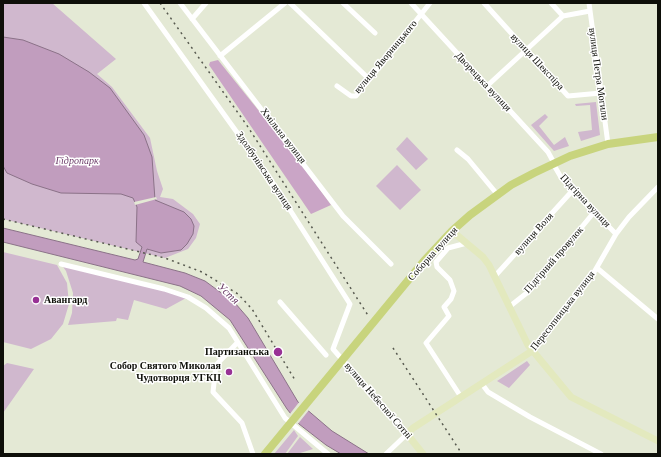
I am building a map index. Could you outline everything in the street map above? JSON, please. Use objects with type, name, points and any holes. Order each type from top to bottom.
[{"type":"main road","name":"Соборна вулиця","points":[[265,454],[413,275],[452,231],[497,194],[583,151],[608,144],[658,137]]},
{"type":"street","name":"Здолбунівська вулиця","points":[[144,3],[269,177],[350,304],[333,349]]},
{"type":"street","name":"Хмільна вулиця","points":[[180,3],[343,216],[391,264]]},
{"type":"street","points":[[192,19],[206,3]]},
{"type":"street","points":[[220,56],[285,3]]},
{"type":"street","points":[[290,3],[369,79]]},
{"type":"street","points":[[343,3],[375,33]]},
{"type":"street","name":"Дворецька вулиця","points":[[411,3],[548,152],[554,165]]},
{"type":"street","name":"вулиця Яворницького","points":[[337,86],[351,96],[356,96],[430,3]]},
{"type":"street","name":"вулиця Шекспіра","points":[[484,3],[568,96],[601,92]]},
{"type":"street","points":[[551,3],[563,16]]},
{"type":"street","name":"вулиця Петра Могили","points":[[589,3],[608,144]]},
{"type":"street","points":[[487,86],[563,16],[590,11]]},
{"type":"street","points":[[457,150],[468,159],[497,194]]},
{"type":"street","name":"Підгірна вулиця","points":[[554,165],[562,179],[616,234]]},
{"type":"street","name":"Пересопницька вулиця","points":[[386,454],[417,425],[532,352],[597,268],[616,234],[628,217],[658,187]]},
{"type":"street","name":"вулиця Воля","points":[[494,276],[573,190]]},
{"type":"street","name":"Підгірний провулок","points":[[509,307],[528,292],[595,211]]},
{"type":"street","points":[[452,231],[483,257],[532,352],[571,397],[658,440]]},
{"type":"street","points":[[461,397],[426,343],[439,325],[449,316],[444,307],[451,299],[454,291],[450,280],[437,267],[436,262],[448,248],[467,243]]},
{"type":"street","points":[[61,264],[164,289],[188,297],[217,317],[229,328],[285,418],[328,454]]},
{"type":"street","points":[[597,268],[657,315]]},
{"type":"street","points":[[280,302],[326,355]]},
{"type":"street","points":[[237,343],[216,365],[213,392],[242,423],[254,454]]},
{"type":"street","name":"вулиця Небесної Сотні","points":[[333,349],[423,454]]},
{"type":"street","points":[[482,384],[488,392],[530,417],[601,454]]},
{"type":"green space","name":"Гідропарк","points":[[3,3],[52,3],[116,59],[97,74],[112,87],[150,138],[157,171],[163,189],[160,197],[173,199],[193,214],[200,224],[196,238],[188,249],[165,258],[3,219]]},
{"type":"green space","points":[[596,102],[600,135],[581,141],[578,132],[592,130],[590,105],[576,106],[575,104]]},
{"type":"green space","points":[[545,114],[548,117],[539,126],[554,145],[565,137],[569,146],[554,151],[531,125]]},
{"type":"green space","points":[[407,137],[428,159],[416,170],[396,149]]},
{"type":"green space","points":[[397,165],[421,190],[400,210],[376,186]]},
{"type":"green space","name":"Авангард","points":[[3,252],[57,265],[67,283],[69,304],[63,324],[51,339],[31,349],[3,342]]},
{"type":"green space","points":[[61,264],[188,297],[166,309],[134,300],[128,320],[117,318],[116,321],[68,325],[72,313],[73,293],[66,271]]},
{"type":"green space","points":[[527,361],[530,365],[509,388],[497,381]]},
{"type":"green space","points":[[7,363],[34,369],[3,413],[3,366]]},
{"type":"green space","points":[[294,430],[298,436],[285,454],[274,454]]},
{"type":"green space","points":[[300,437],[313,449],[297,454],[287,454]]},
{"type":"shaded area","name":"Гідропарк","points":[[3,37],[23,40],[59,54],[89,72],[110,88],[144,135],[152,157],[155,200],[184,212],[191,219],[194,226],[193,234],[181,250],[161,253],[147,249],[143,262],[185,273],[205,281],[235,303],[248,318],[298,402],[332,431],[369,454],[341,454],[326,445],[299,424],[287,409],[230,320],[201,296],[180,286],[3,242],[3,228],[135,260],[138,259],[142,247],[136,242],[137,207],[133,198],[121,194],[61,193],[32,184],[7,173],[3,166]]},
{"type":"shaded area","points":[[218,60],[300,162],[331,205],[311,214],[209,65],[210,62]]},
{"type":"pier","points":[[156,197],[157,199],[135,205],[134,202]]},
{"type":"pier","points":[[300,401],[309,410],[297,425],[289,415]]},
{"type":"railway","points":[[160,3],[248,127],[369,317]]},
{"type":"railway","points":[[3,219],[165,258],[202,272],[238,294],[252,309],[295,380]]},
{"type":"railway","points":[[393,348],[462,454]]},
{"type":"place","name":"Авангард","points":[[36,300]]},
{"type":"place","name":"Партизанська","points":[[278,352]]},
{"type":"place","name":"Собор Святого Миколая Чудотворця УГКЦ","points":[[229,372]]},
{"type":"water label","name":"Устя","points":[[228,294]]}]
